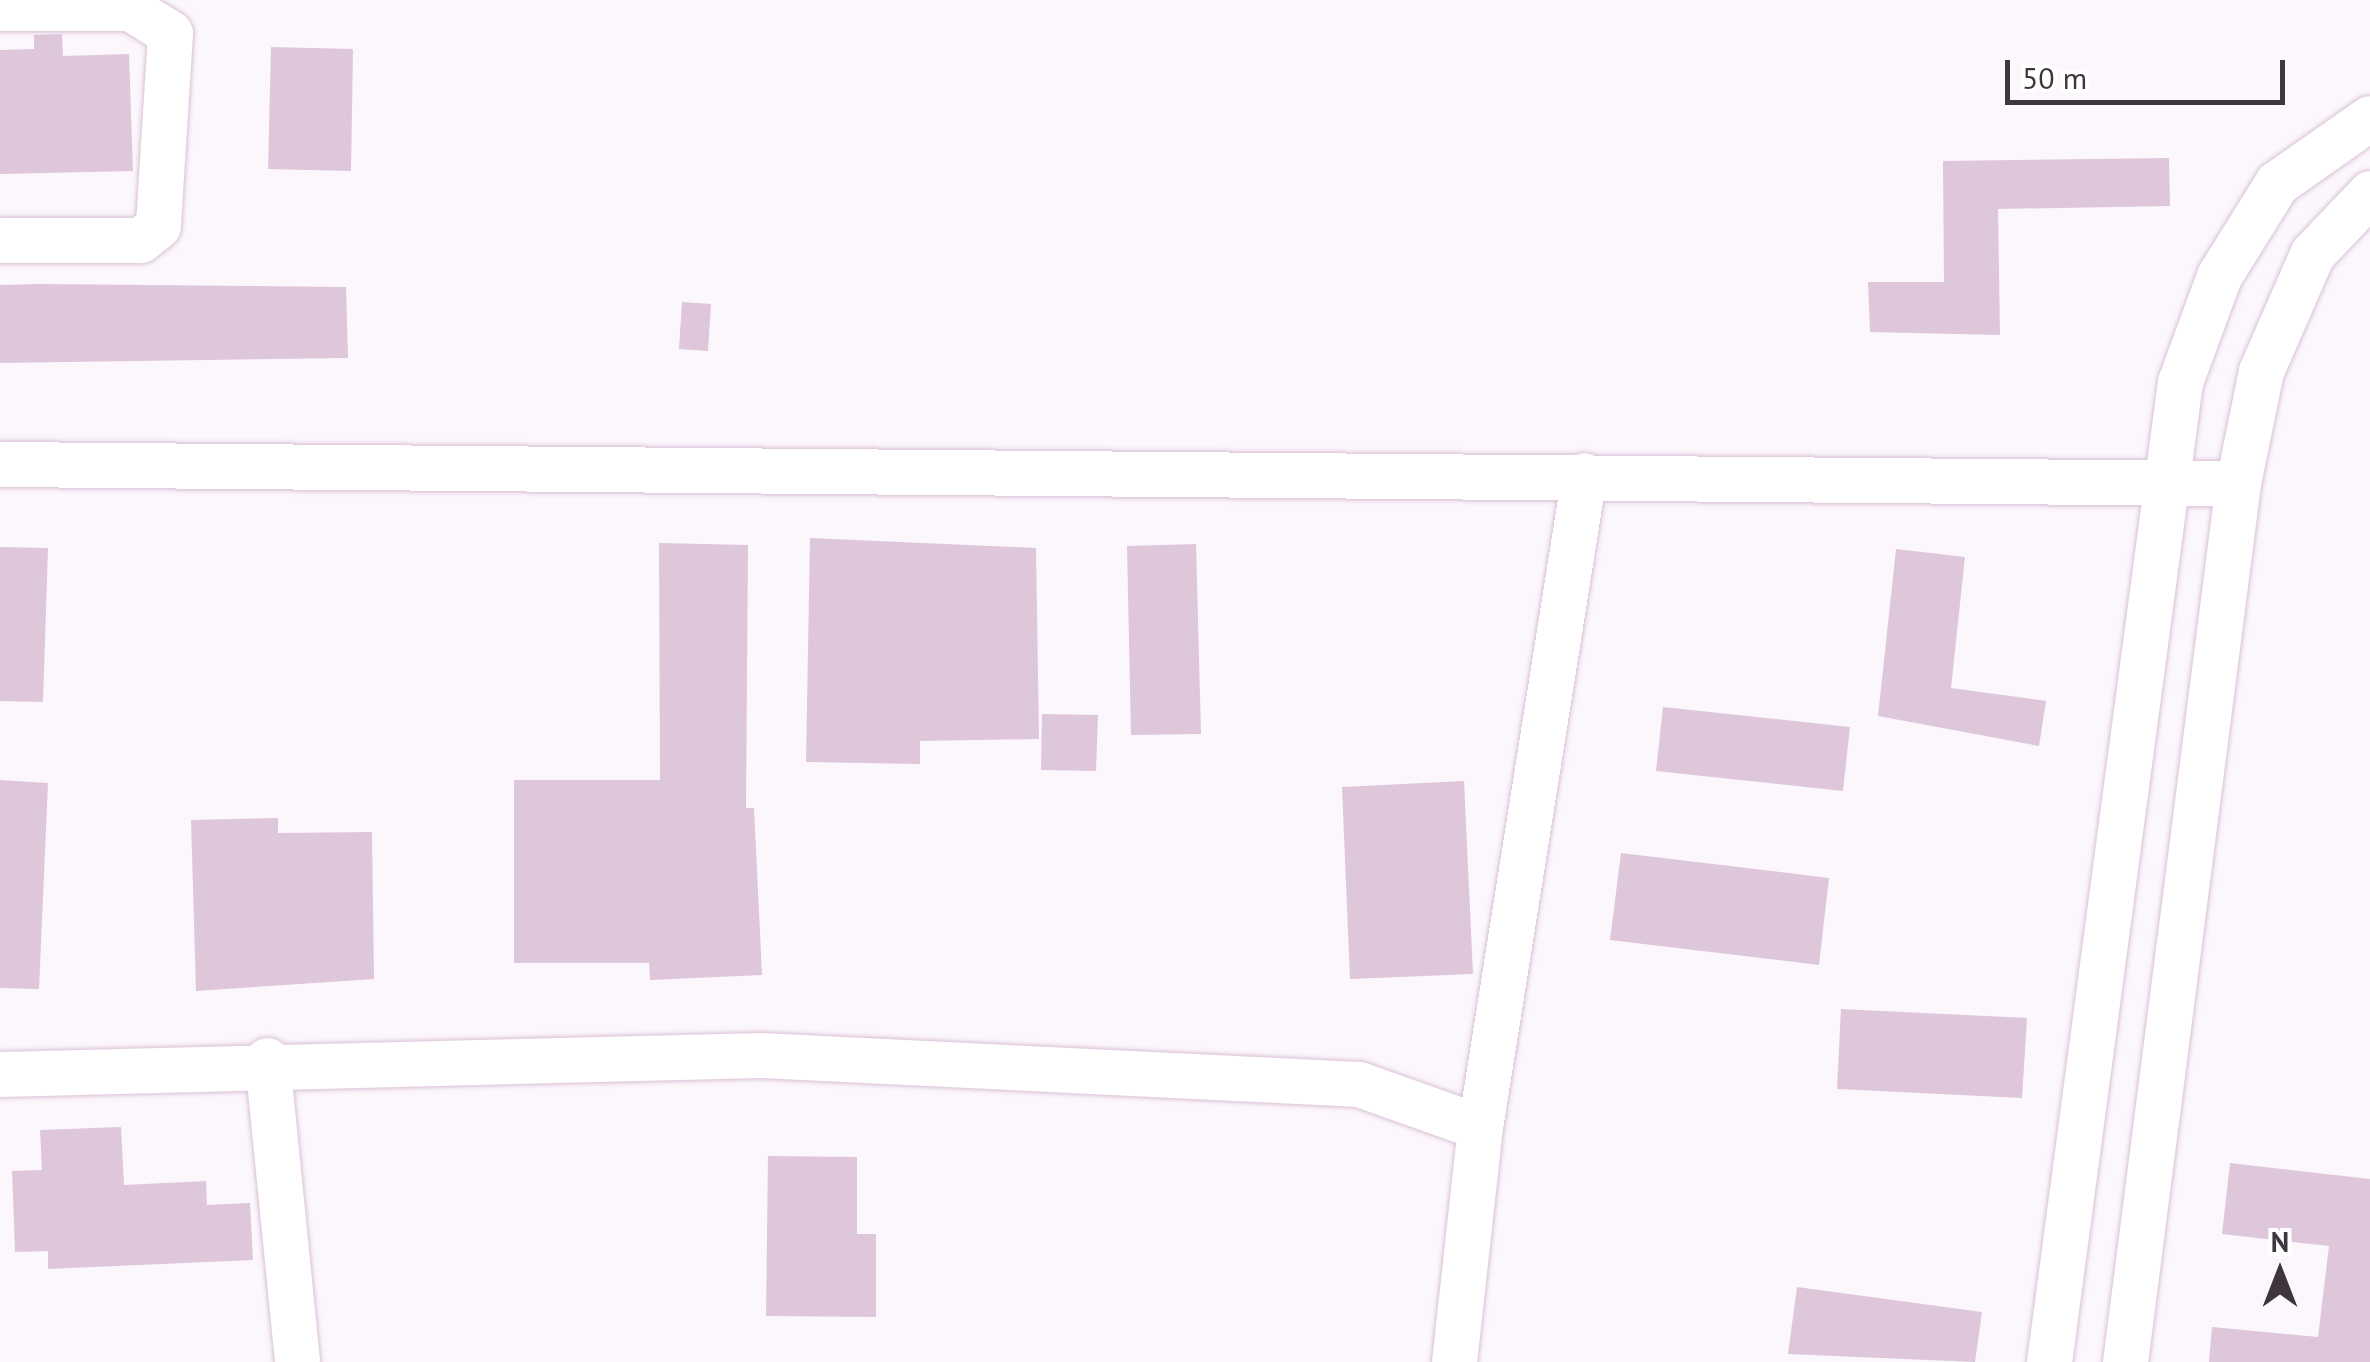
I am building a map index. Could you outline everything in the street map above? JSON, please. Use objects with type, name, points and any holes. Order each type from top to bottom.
[{"type":"street","points":[[0,8],[130,8],[170,33],[158,226],[140,240],[0,240]]},
{"type":"street","points":[[2049,1362],[2180,382],[2219,276],[2277,184],[2370,118]]},
{"type":"street","points":[[2125,1362],[2238,483],[2261,371],[2312,254],[2370,193]]},
{"type":"street","points":[[0,464],[2238,483]]},
{"type":"street","points":[[1454,1362],[1480,1127],[1584,475]]},
{"type":"street","points":[[0,1074],[267,1060],[761,1055],[1240,1073],[1360,1084],[1480,1127]]},
{"type":"street","points":[[267,1060],[297,1362]]},
{"type":"building","points":[[62,34],[63,56],[129,54],[133,171],[0,174],[0,50],[34,49],[34,35]]},
{"type":"building","points":[[271,47],[353,49],[351,171],[268,169]]},
{"type":"building","points":[[2169,158],[2170,206],[1998,209],[2000,335],[1870,332],[1868,282],[1944,282],[1943,161]]},
{"type":"building","points":[[0,285],[346,287],[348,358],[0,363]]},
{"type":"building","points":[[682,302],[711,304],[708,351],[679,349]]},
{"type":"building","points":[[810,538],[1036,548],[1039,739],[920,741],[920,764],[806,762]]},
{"type":"building","points":[[659,543],[748,545],[746,808],[754,808],[762,975],[650,980],[649,963],[514,963],[514,780],[660,780]]},
{"type":"building","points":[[1196,544],[1201,734],[1131,735],[1127,546]]},
{"type":"building","points":[[0,547],[48,548],[43,702],[0,701]]},
{"type":"building","points":[[1896,549],[1965,557],[1951,688],[2046,701],[2039,746],[1878,716]]},
{"type":"building","points":[[1663,707],[1850,727],[1843,791],[1656,771]]},
{"type":"building","points":[[1042,714],[1098,715],[1096,771],[1041,770]]},
{"type":"building","points":[[0,780],[48,783],[39,989],[0,988]]},
{"type":"building","points":[[1464,781],[1473,974],[1350,979],[1342,787]]},
{"type":"building","points":[[278,818],[278,833],[372,832],[374,979],[196,991],[191,820]]},
{"type":"building","points":[[1621,853],[1829,878],[1819,965],[1610,940]]},
{"type":"building","points":[[1841,1009],[2027,1018],[2022,1098],[1837,1089]]},
{"type":"building","points":[[121,1127],[124,1185],[206,1181],[207,1205],[250,1203],[253,1260],[48,1269],[48,1251],[15,1252],[12,1171],[42,1170],[40,1130]]},
{"type":"building","points":[[768,1156],[857,1157],[857,1234],[876,1234],[876,1317],[766,1316]]},
{"type":"building","points":[[2230,1163],[2370,1179],[2370,1362],[2209,1362],[2212,1327],[2318,1337],[2329,1246],[2222,1234]]},
{"type":"building","points":[[1797,1287],[1982,1312],[1975,1362],[1788,1354]]}]
